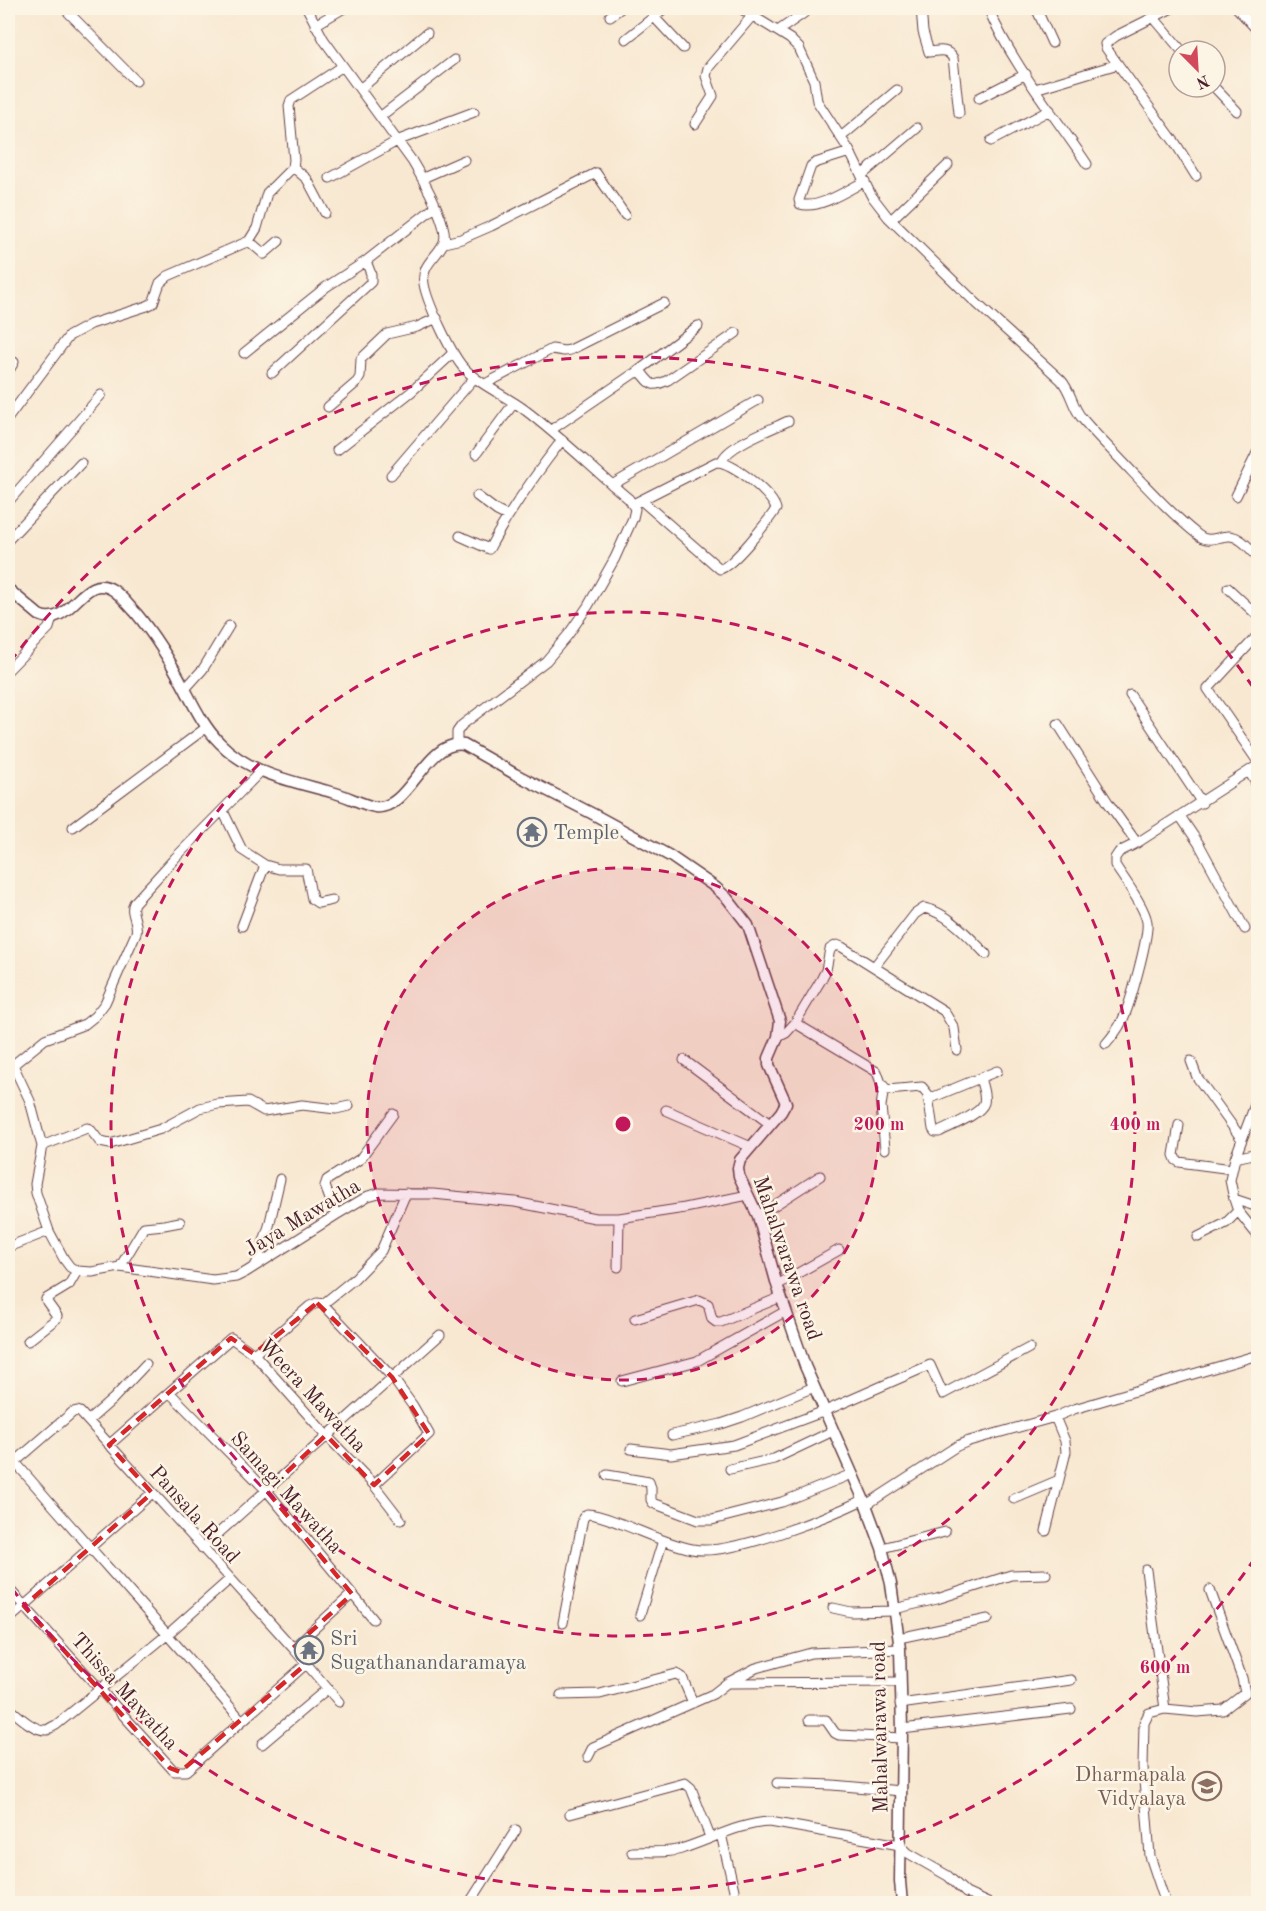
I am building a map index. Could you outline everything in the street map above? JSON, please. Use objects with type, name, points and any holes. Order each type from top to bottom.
[{"type":"street","points":[[64,8],[136,81]]},
{"type":"street","points":[[8,589],[39,615],[52,618],[63,614],[91,588],[108,587],[115,591],[149,628],[171,661],[207,727],[219,743],[242,761],[261,771],[337,793],[374,807],[384,807],[398,798],[443,750],[457,744],[458,732],[462,725],[546,661],[568,635],[588,606],[615,558],[633,518],[637,502],[716,462],[722,462],[754,483],[770,498],[776,509],[736,558],[724,568],[717,567],[637,502],[612,485],[551,430],[460,364],[426,294],[423,282],[424,270],[444,243],[445,235],[423,178],[399,140],[315,25],[307,8]]},
{"type":"street","points":[[315,25],[344,8]]},
{"type":"street","points":[[610,16],[621,8]]},
{"type":"street","points":[[626,39],[665,8]]},
{"type":"street","points":[[740,8],[778,31],[799,48],[814,81],[817,101],[842,137],[871,195],[891,220],[973,300],[1062,380],[1081,417],[1143,483],[1200,537],[1207,540],[1235,537],[1258,556]]},
{"type":"street","points":[[778,31],[811,8]]},
{"type":"street","points":[[921,8],[923,32],[929,52],[945,50],[953,58],[959,113]]},
{"type":"street","points":[[987,8],[1035,89],[1087,164]]},
{"type":"street","points":[[1036,8],[1052,43]]},
{"type":"street","points":[[1172,8],[1108,40],[1105,44],[1196,176]]},
{"type":"street","points":[[1237,8],[1258,31]]},
{"type":"street","points":[[695,124],[713,96],[706,76],[708,68],[752,16]]},
{"type":"street","points":[[654,17],[683,48]]},
{"type":"street","points":[[1154,18],[1172,39]]},
{"type":"street","points":[[361,88],[427,33]]},
{"type":"street","points":[[381,116],[454,60]]},
{"type":"street","points":[[1035,89],[1118,64]]},
{"type":"street","points":[[8,418],[69,336],[91,324],[153,303],[160,283],[168,276],[249,241],[257,228],[267,193],[293,167],[289,113],[291,100],[344,66]]},
{"type":"street","points":[[979,98],[1026,74]]},
{"type":"street","points":[[842,137],[897,90]]},
{"type":"street","points":[[1226,99],[1237,111]]},
{"type":"street","points":[[991,141],[1050,110]]},
{"type":"street","points":[[330,178],[399,140],[474,112]]},
{"type":"street","points":[[850,152],[811,166],[799,200],[800,204],[804,206],[827,201],[863,178],[916,128]]},
{"type":"street","points":[[423,178],[464,160]]},
{"type":"street","points":[[891,220],[948,165]]},
{"type":"street","points":[[293,167],[307,179],[325,213]]},
{"type":"street","points":[[444,243],[461,239],[491,226],[596,173],[625,215]]},
{"type":"street","points":[[244,352],[326,287],[366,261],[435,207]]},
{"type":"street","points":[[249,241],[264,254],[279,241]]},
{"type":"street","points":[[272,373],[371,282],[371,273],[366,261]]},
{"type":"street","points":[[485,384],[552,349],[570,350],[664,303]]},
{"type":"street","points":[[328,407],[357,382],[360,377],[361,359],[382,338],[393,332],[417,327],[437,318]]},
{"type":"street","points":[[551,430],[637,372],[698,326]]},
{"type":"street","points":[[637,372],[641,372],[652,385],[658,384],[668,380],[736,333]]},
{"type":"street","points":[[337,450],[411,392],[453,353]]},
{"type":"street","points":[[8,372],[14,362]]},
{"type":"street","points":[[391,475],[475,377]]},
{"type":"street","points":[[8,501],[100,395]]},
{"type":"street","points":[[612,485],[758,400]]},
{"type":"street","points":[[476,454],[514,403]]},
{"type":"street","points":[[722,462],[727,453],[788,421]]},
{"type":"street","points":[[460,536],[489,549],[507,516],[561,440]]},
{"type":"street","points":[[1236,496],[1258,451]]},
{"type":"street","points":[[8,540],[81,463]]},
{"type":"street","points":[[477,496],[496,511],[507,516]]},
{"type":"street","points":[[1228,588],[1258,616]]},
{"type":"street","points":[[8,670],[50,628],[52,618]]},
{"type":"street","points":[[185,689],[203,669],[229,626]]},
{"type":"street","points":[[1106,1044],[1122,1022],[1147,935],[1147,921],[1144,912],[1115,864],[1115,858],[1119,852],[1202,803],[1258,763],[1208,689],[1258,635]]},
{"type":"street","points":[[1130,695],[1202,803]]},
{"type":"street","points":[[1058,724],[1137,843]]},
{"type":"street","points":[[73,826],[207,727]]},
{"type":"street","name":"Mahalwarawa road","points":[[457,744],[471,748],[515,774],[593,813],[670,856],[715,887],[740,912],[754,940],[780,1021],[778,1037],[769,1058],[769,1065],[786,1103],[740,1160],[739,1176],[758,1216],[777,1285],[805,1366],[865,1502],[882,1548],[895,1610],[899,1643],[902,1734],[900,1903]]},
{"type":"street","points":[[28,1341],[56,1319],[57,1316],[46,1299],[69,1285],[77,1271],[70,1267],[64,1259],[49,1231],[36,1193],[35,1184],[42,1146],[30,1101],[10,1067],[45,1039],[85,1024],[95,1016],[105,1003],[136,933],[138,923],[132,910],[134,903],[261,771]]},
{"type":"street","points":[[1249,771],[1258,787]]},
{"type":"street","points":[[223,811],[242,850],[265,865],[279,869],[306,869],[312,899],[318,903],[332,900]]},
{"type":"street","points":[[1180,816],[1199,844],[1245,929]]},
{"type":"street","points":[[242,926],[265,865]]},
{"type":"street","points":[[874,967],[915,914],[924,908],[953,923],[986,954]]},
{"type":"street","points":[[778,1037],[786,1033],[795,1023],[821,980],[833,946],[842,946],[944,1011],[954,1028],[957,1050]]},
{"type":"street","points":[[795,1023],[877,1072],[884,1088],[881,1106],[885,1149]]},
{"type":"street","points":[[684,1060],[770,1124]]},
{"type":"street","points":[[1191,1061],[1197,1077],[1241,1138]]},
{"type":"street","points":[[928,1096],[934,1098],[997,1071]]},
{"type":"street","points":[[884,1088],[892,1090],[922,1087],[928,1096],[933,1129],[939,1132],[978,1112],[984,1105],[980,1078]]},
{"type":"street","points":[[1258,1096],[1255,1115],[1241,1138],[1230,1180],[1238,1211],[1258,1236]]},
{"type":"street","points":[[42,1146],[87,1128],[100,1142],[105,1144],[120,1142],[161,1129],[200,1108],[218,1104],[248,1102],[264,1112],[302,1105],[336,1109],[349,1106]]},
{"type":"street","points":[[666,1110],[751,1147]]},
{"type":"street","points":[[336,1215],[326,1186],[327,1180],[360,1159],[393,1114]]},
{"type":"street","points":[[1179,1125],[1174,1155],[1176,1160],[1232,1169]]},
{"type":"street","points":[[1235,1158],[1258,1153]]},
{"type":"street","points":[[758,1216],[820,1176]]},
{"type":"street","points":[[256,1265],[269,1226],[280,1179]]},
{"type":"street","points":[[323,1304],[362,1272],[381,1251],[406,1193]]},
{"type":"street","name":"Jaya Mawatha","points":[[77,1271],[92,1272],[120,1267],[213,1280],[236,1276],[373,1194],[406,1193],[515,1202],[595,1218],[619,1218],[685,1208],[747,1195]]},
{"type":"street","points":[[1234,1199],[1258,1207]]},
{"type":"street","points":[[1198,1237],[1226,1223],[1238,1211]]},
{"type":"street","points":[[618,1267],[619,1218]]},
{"type":"street","points":[[120,1267],[144,1227],[180,1222]]},
{"type":"street","points":[[8,1247],[49,1231]]},
{"type":"street","points":[[777,1285],[839,1250]]},
{"type":"street","points":[[635,1319],[699,1299],[708,1304],[712,1319],[721,1322],[781,1297]]},
{"type":"street","points":[[254,1354],[310,1306],[317,1303],[323,1304],[392,1377],[413,1406],[429,1434],[374,1485]]},
{"type":"street","points":[[622,1381],[697,1361],[786,1311]]},
{"type":"street","points":[[202,1548],[440,1335]]},
{"type":"street","name":"Weera Mawatha","points":[[109,1445],[231,1338],[254,1354],[374,1485],[400,1520]]},
{"type":"street","points":[[631,1449],[670,1454],[734,1446],[825,1411],[930,1365],[943,1394],[1029,1348]]},
{"type":"street","points":[[563,1623],[585,1515],[591,1514],[693,1549],[713,1549],[740,1544],[865,1502],[969,1441],[1258,1355]]},
{"type":"street","points":[[11,1465],[73,1412],[80,1412],[88,1421],[146,1364]]},
{"type":"street","points":[[672,1436],[742,1417],[814,1387]]},
{"type":"street","name":"Samagi Mawatha","points":[[170,1393],[267,1491],[373,1619]]},
{"type":"street","points":[[1046,1531],[1066,1446],[1055,1417]]},
{"type":"street","name":"Pansala Road","points":[[88,1421],[339,1702]]},
{"type":"street","points":[[730,1469],[774,1459],[834,1431]]},
{"type":"street","points":[[8,1453],[11,1465],[168,1634],[242,1721]]},
{"type":"street","points":[[607,1475],[649,1482],[653,1503],[698,1520],[712,1520],[782,1502],[852,1474]]},
{"type":"street","points":[[1014,1500],[1059,1480]]},
{"type":"street","points":[[8,1620],[88,1547],[152,1493]]},
{"type":"street","points":[[882,1548],[945,1532]]},
{"type":"street","points":[[640,1615],[663,1540]]},
{"type":"street","points":[[1146,1570],[1165,1709]]},
{"type":"street","points":[[833,1608],[851,1611],[895,1610],[1011,1575],[1046,1574]]},
{"type":"street","points":[[8,1707],[32,1725],[47,1730],[56,1725],[168,1634],[230,1579]]},
{"type":"street","name":"Thissa Mawatha","points":[[8,1587],[170,1768],[180,1772],[186,1771],[306,1664]]},
{"type":"street","points":[[1166,1904],[1150,1856],[1143,1767],[1144,1723],[1149,1713],[1165,1709],[1197,1712],[1223,1710],[1245,1693],[1242,1678],[1210,1590]]},
{"type":"street","points":[[293,1648],[351,1594]]},
{"type":"street","points":[[588,1757],[592,1747],[713,1694],[727,1683],[756,1668],[811,1653],[899,1643],[988,1619]]},
{"type":"street","points":[[561,1695],[600,1694],[676,1674],[682,1677],[693,1703]]},
{"type":"street","points":[[900,1704],[1071,1680]]},
{"type":"street","points":[[727,1683],[900,1682]]},
{"type":"street","points":[[262,1744],[327,1689]]},
{"type":"street","points":[[808,1720],[826,1720],[839,1735],[902,1734],[1071,1709]]},
{"type":"street","points":[[570,1814],[685,1783],[691,1788],[710,1837]]},
{"type":"street","points":[[777,1783],[901,1791]]},
{"type":"street","points":[[632,1852],[682,1850],[710,1837],[759,1822],[770,1822],[900,1845],[908,1853],[948,1876],[966,1893],[990,1904]]},
{"type":"street","points":[[469,1904],[516,1830]]},
{"type":"street","points":[[721,1834],[734,1890]]},
{"type":"highlighted area","points":[[317,1303],[392,1377],[429,1434],[374,1485],[326,1435],[267,1491],[352,1594],[293,1648],[306,1664],[180,1772],[170,1768],[24,1606],[152,1493],[109,1445],[231,1338],[254,1354]]},
{"type":"place","name":"Temple","points":[[532,832]]},
{"type":"place","name":"Sri Sugathanandaramaya","points":[[309,1650]]},
{"type":"place","name":"Dharmapala Vidyalaya","points":[[1207,1786]]}]
